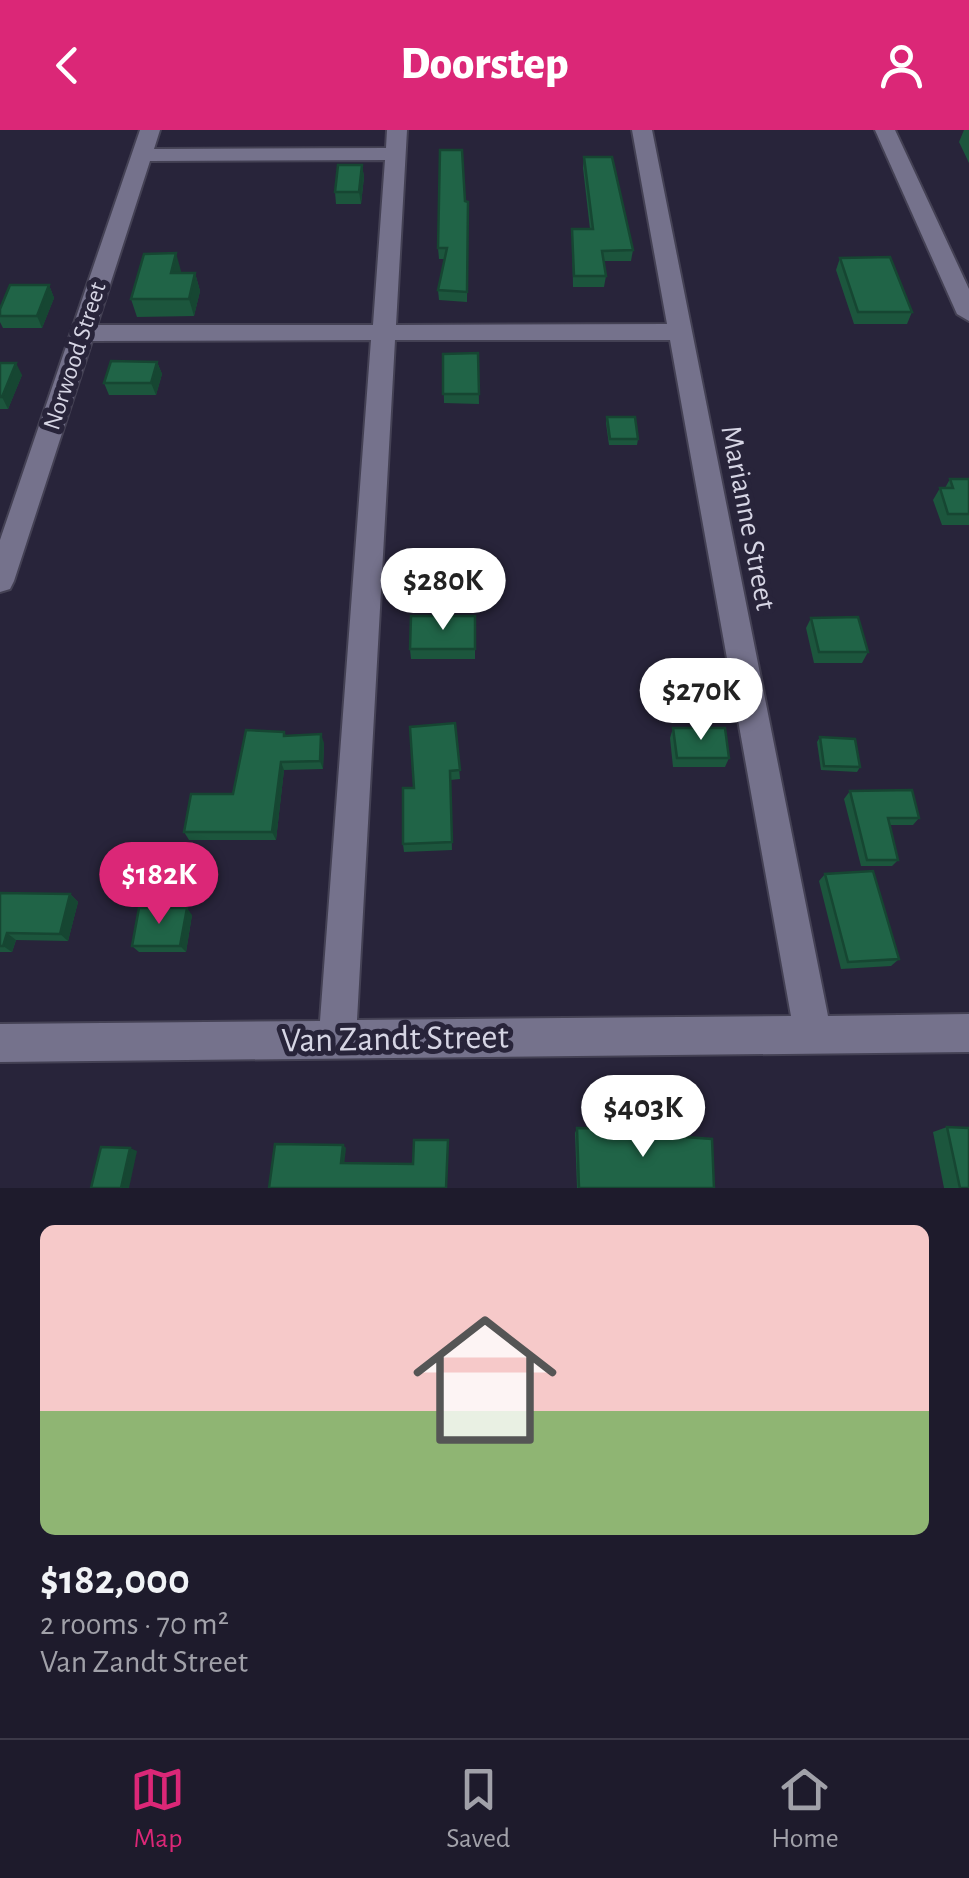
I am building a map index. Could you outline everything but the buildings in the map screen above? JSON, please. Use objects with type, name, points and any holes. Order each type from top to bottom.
[{"type":"street","name":"Norwood Street","points":[[0,581],[150,130]]},
{"type":"street","name":"Marianne Street","points":[[642,130],[813,1035]]},
{"type":"street","points":[[885,130],[969,314]]},
{"type":"street","points":[[142,155],[396,142],[336,1040]]},
{"type":"street","points":[[83,332],[680,332]]},
{"type":"street","name":"Van Zandt Street","points":[[0,1043],[969,1034]]}]
